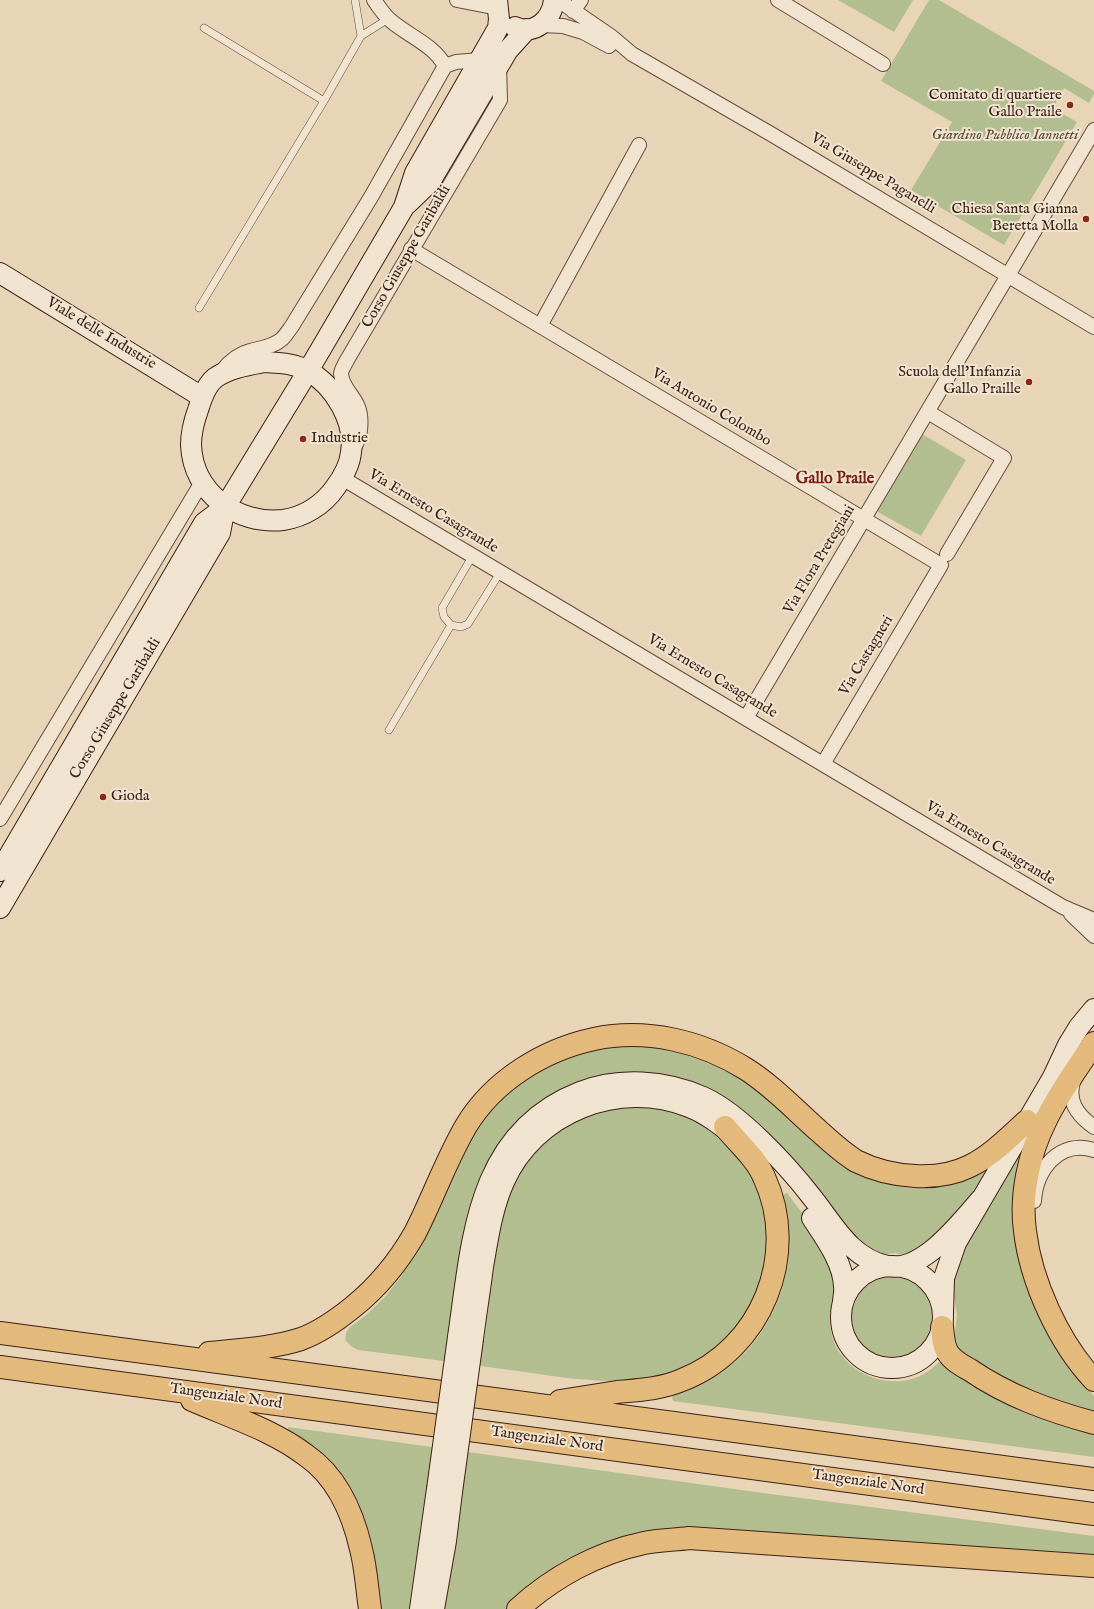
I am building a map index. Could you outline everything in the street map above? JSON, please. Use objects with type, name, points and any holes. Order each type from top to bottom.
[{"type":"highway","points":[[179,1357],[275,1344],[300,1339],[329,1325],[362,1300],[379,1284],[403,1252],[425,1212],[456,1145],[476,1112],[498,1088],[517,1072],[543,1057],[577,1043],[616,1036],[635,1035],[675,1040],[712,1050],[749,1070],[767,1084],[842,1151],[856,1160],[877,1169],[908,1176],[932,1176],[968,1167],[995,1149],[1026,1121]]},
{"type":"highway","points":[[1094,1043],[1044,1122],[1033,1154],[1025,1201],[1025,1231],[1038,1284],[1060,1333],[1072,1354],[1094,1380]]},
{"type":"highway","points":[[538,1405],[617,1392],[644,1390],[683,1380],[717,1361],[733,1348],[747,1332],[760,1311],[769,1291],[775,1272],[778,1235],[777,1215],[764,1176],[752,1158],[725,1128]]},
{"type":"highway","points":[[942,1320],[944,1343],[948,1354],[975,1374],[1014,1395],[1037,1405],[1094,1423]]},
{"type":"highway","points":[[0,1333],[1094,1479]]},
{"type":"highway","name":"Tangenziale Nord","points":[[0,1367],[1094,1514]]},
{"type":"highway","points":[[167,1390],[275,1436],[308,1456],[321,1468],[340,1495],[355,1528],[361,1550],[370,1609]]},
{"type":"highway","points":[[518,1609],[545,1587],[564,1575],[604,1555],[645,1543],[689,1538],[1094,1566]]},
{"type":"street","points":[[374,0],[388,19],[400,29],[433,49],[445,66],[456,62],[480,60]]},
{"type":"street","points":[[457,0],[498,6],[503,18],[510,25],[518,28],[534,27]]},
{"type":"street","name":"Corso Giuseppe Garibaldi","points":[[404,207],[430,182],[513,44],[534,27],[549,18],[554,0]]},
{"type":"street","name":"Via Giuseppe Paganelli","points":[[558,0],[577,6],[632,54]]},
{"type":"street","points":[[778,0],[883,64]]},
{"type":"street","name":"Corso Giuseppe Garibaldi","points":[[0,908],[220,533],[225,507],[308,371],[404,207],[415,173],[498,28],[498,6]]},
{"type":"street","name":"Via Giuseppe Paganelli","points":[[534,27],[563,26],[583,32],[608,45],[632,54],[778,138],[1008,274],[1094,327]]},
{"type":"street","name":"Corso Giuseppe Garibaldi","points":[[445,66],[371,197],[292,326],[281,340],[264,348],[250,351],[230,362],[202,397],[194,420],[191,445],[197,470],[202,482],[209,492],[225,507],[248,518],[270,521],[292,518],[312,510],[330,496],[342,478],[352,451],[359,438],[360,424],[358,408],[344,382],[341,373],[411,249],[500,100],[499,65]]},
{"type":"street","name":"Via Flora Pretegiani","points":[[746,718],[1094,130]]},
{"type":"street","points":[[540,326],[639,145]]},
{"type":"street","name":"Via Antonio Colombo","points":[[411,249],[864,519],[944,559]]},
{"type":"street","name":"Viale delle Industrie","points":[[0,273],[202,397]]},
{"type":"street","name":"Corso Giuseppe Garibaldi","points":[[215,379],[234,369],[264,362],[288,364],[308,371],[330,389],[346,413],[352,451]]},
{"type":"street","name":"Via Castagneri","points":[[823,764],[1004,458],[928,412]]},
{"type":"street","name":"Via Ernesto Casagrande","points":[[342,478],[1063,907],[1094,920]]},
{"type":"street","points":[[1,816],[202,482]]},
{"type":"street","name":"Corso Giuseppe Garibaldi","points":[[0,871],[204,523],[225,507]]},
{"type":"street","name":"Via Ernesto Casagrande","points":[[1063,907],[1094,936]]},
{"type":"street","points":[[465,1338],[495,1204],[514,1163],[527,1146],[554,1123],[587,1105],[600,1101],[632,1097],[653,1098],[689,1106],[707,1115],[759,1155],[777,1173],[796,1196],[812,1217],[838,1263],[845,1288],[841,1313],[844,1335],[856,1353],[874,1365],[885,1368],[907,1366],[917,1362],[926,1355],[939,1337],[942,1320],[944,1278],[956,1243],[1053,1077],[1068,1045],[1079,1027],[1094,1009]]},
{"type":"street","points":[[1053,1077],[1094,1035]]},
{"type":"street","points":[[1077,1070],[1071,1090],[1071,1101],[1080,1116],[1094,1127]]},
{"type":"street","points":[[420,1609],[445,1490],[465,1338],[476,1218],[485,1189],[500,1159],[523,1130],[549,1108],[569,1097],[601,1085],[637,1082],[667,1085],[705,1097],[748,1129],[787,1167],[812,1196],[840,1236],[850,1246],[865,1258],[890,1267],[914,1271],[925,1279],[937,1295],[942,1320]]},
{"type":"street","points":[[1038,1284],[1033,1215],[1034,1193],[1040,1175],[1048,1162],[1056,1155],[1077,1149],[1094,1150]]},
{"type":"street","points":[[843,1302],[847,1293],[860,1277],[878,1268],[904,1265],[916,1261],[934,1248],[949,1235],[981,1199]]},
{"type":"street","points":[[434,1609],[446,1541],[445,1490]]},
{"type":"lane","points":[[355,0],[361,36]]},
{"type":"lane","points":[[199,308],[324,101],[361,36],[388,19]]},
{"type":"lane","points":[[204,28],[324,101]]},
{"type":"lane","points":[[473,555],[442,608],[444,617],[451,625],[461,627],[468,624],[501,572]]},
{"type":"lane","points":[[389,730],[451,625]]},
{"type":"green space","points":[[838,0],[913,0],[894,32]]},
{"type":"green space","name":"Giardino Pubblico Iannetti","points":[[929,0],[939,0],[1094,91],[1089,103],[1064,88],[1053,108],[1077,122],[1004,245],[911,190],[952,122],[881,81]]},
{"type":"green space","points":[[922,434],[966,460],[921,536],[876,511]]},
{"type":"green space","points":[[602,1044],[671,1045],[734,1071],[850,1166],[987,1168],[987,1171],[974,1193],[954,1219],[924,1249],[903,1256],[896,1253],[879,1255],[871,1253],[701,1088],[512,1128],[489,1160],[480,1178],[472,1202],[447,1339],[484,1341],[491,1278],[504,1208],[513,1185],[524,1165],[539,1148],[556,1133],[591,1114],[618,1106],[651,1106],[681,1114],[709,1129],[732,1150],[750,1175],[763,1204],[768,1235],[765,1274],[751,1306],[743,1319],[734,1331],[712,1352],[685,1368],[651,1378],[631,1380],[611,1381],[571,1378],[358,1350],[351,1346],[345,1340],[346,1333],[350,1327],[365,1316],[384,1298],[400,1278],[416,1251],[462,1150],[490,1109],[538,1067]]},
{"type":"green space","points":[[1039,1121],[1028,1152],[1033,1301],[1059,1353],[1094,1396],[1094,1415],[1032,1396],[956,1351],[954,1338],[957,1316],[952,1282],[957,1260]]},
{"type":"green space","points":[[787,1193],[813,1227],[838,1286],[831,1308],[831,1331],[836,1346],[844,1358],[855,1368],[868,1376],[883,1380],[898,1381],[913,1379],[927,1372],[939,1362],[977,1387],[1014,1406],[1053,1422],[1094,1434],[1094,1457],[673,1401],[672,1396],[712,1379],[734,1363],[744,1354],[760,1334],[770,1317],[784,1284],[787,1267],[789,1250],[788,1232],[782,1195]]},
{"type":"green space","points":[[892,1277],[907,1280],[920,1289],[929,1302],[932,1317],[929,1332],[920,1345],[907,1354],[892,1357],[877,1354],[864,1345],[855,1332],[852,1317],[855,1302],[864,1289],[877,1280]]},
{"type":"green space","points":[[288,1427],[763,1493],[1094,1536],[1094,1557],[657,1534],[508,1609],[444,1609],[428,1485],[409,1609],[381,1609],[375,1568],[366,1526],[359,1506],[350,1488],[338,1470],[323,1455],[288,1431]]},
{"type":"place","name":"Comitato di quartiere Gallo Praile","points":[[1070,105]]},
{"type":"place","name":"Chiesa Santa Gianna Beretta Molla","points":[[1086,219]]},
{"type":"place","name":"Scuola dell'Infanzia Gallo Praille","points":[[1029,382]]},
{"type":"place","name":"Industrie","points":[[303,439]]},
{"type":"place","name":"Gioda","points":[[103,797]]},
{"type":"district","name":"Gallo Praile","points":[[835,480]]}]
